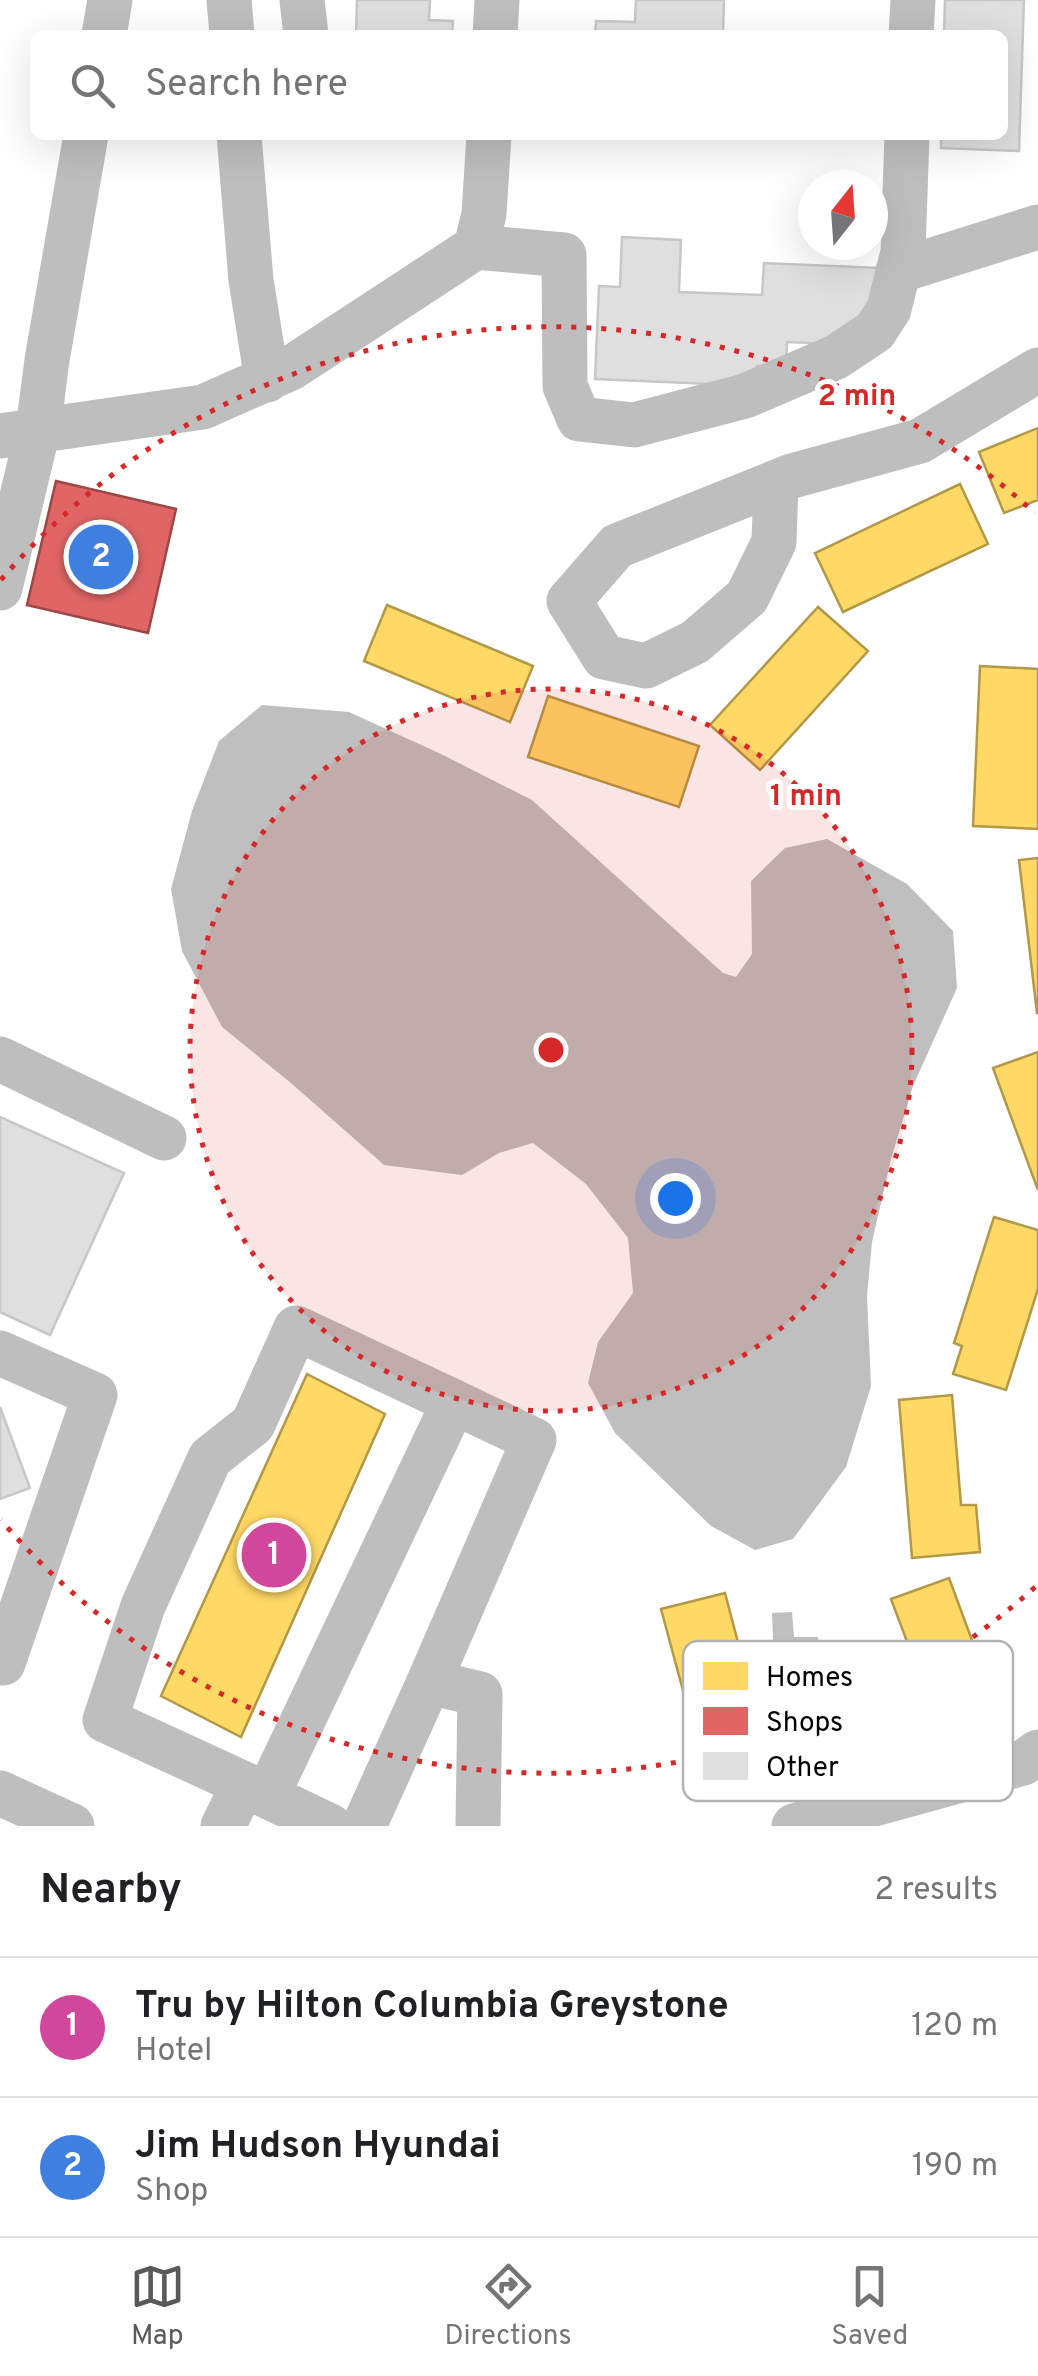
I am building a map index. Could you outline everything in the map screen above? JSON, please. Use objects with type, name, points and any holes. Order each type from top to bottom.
[{"type":"street","points":[[105,30],[110,0]]},
{"type":"street","points":[[230,0],[232,30]]},
{"type":"street","points":[[302,0],[305,30]]},
{"type":"street","points":[[495,30],[497,0]]},
{"type":"street","points":[[912,30],[913,0]]},
{"type":"street","points":[[0,588],[19,433],[47,360],[85,140]]},
{"type":"street","points":[[239,140],[252,280],[267,380]]},
{"type":"street","points":[[476,247],[484,214],[489,140]]},
{"type":"street","points":[[19,433],[202,407],[291,368],[476,247],[564,255],[566,386],[579,419],[634,426],[745,396],[836,357],[876,331],[889,310],[903,252],[908,140]]},
{"type":"street","points":[[898,271],[1038,226]]},
{"type":"street","points":[[776,482],[774,542],[747,597],[695,642],[646,666],[604,656],[568,601],[618,546],[776,482],[792,476],[920,442],[1038,370]]},
{"type":"street","points":[[0,1059],[164,1138]]},
{"type":"street","points":[[330,1826],[105,1720],[143,1606],[210,1458],[253,1424],[296,1328],[534,1440],[364,1826]]},
{"type":"street","points":[[0,1352],[95,1394],[1,1665]]},
{"type":"street","points":[[223,1826],[255,1790],[454,1402]]},
{"type":"street","points":[[0,1554],[44,1542]]},
{"type":"street","points":[[429,1682],[480,1694],[478,1826]]},
{"type":"street","points":[[1013,1765],[1038,1752]]},
{"type":"street","points":[[0,1793],[72,1826]]},
{"type":"street","points":[[794,1826],[883,1801]]},
{"type":"shaded area","points":[[262,705],[349,712],[532,800],[723,973],[736,977],[752,954],[751,881],[785,848],[827,839],[907,884],[953,931],[957,988],[913,1086],[872,1242],[867,1296],[871,1386],[846,1467],[793,1539],[755,1550],[711,1526],[615,1433],[588,1383],[598,1342],[633,1293],[628,1238],[586,1184],[533,1143],[499,1153],[462,1175],[384,1165],[222,1027],[182,951],[171,889],[192,811],[219,741]]},
{"type":"shaded area","points":[[792,1612],[794,1637],[818,1637],[818,1641],[773,1641],[772,1613]]},
{"type":"building: Homes","points":[[1038,428],[1038,500],[1004,513],[979,452]]},
{"type":"building: Homes","points":[[960,484],[988,544],[843,612],[815,553]]},
{"type":"building: Homes","points":[[387,605],[533,666],[510,722],[364,661]]},
{"type":"building: Homes","points":[[818,607],[868,651],[760,770],[710,725]]},
{"type":"building: Homes","points":[[980,666],[1038,669],[1038,829],[973,826]]},
{"type":"building: Homes","points":[[548,696],[699,746],[679,807],[528,757]]},
{"type":"building: Homes","points":[[1038,858],[1038,1013],[1037,1013],[1019,860]]},
{"type":"building: Homes","points":[[1038,1052],[1038,1190],[993,1068]]},
{"type":"building: Homes","points":[[994,1217],[1038,1230],[1038,1289],[1006,1390],[953,1374],[962,1346],[954,1343]]},
{"type":"building: Homes","points":[[307,1374],[385,1414],[241,1737],[161,1696]]},
{"type":"building: Homes","points":[[952,1395],[961,1505],[976,1505],[980,1552],[912,1558],[899,1400]]},
{"type":"building: Homes","points":[[949,1578],[972,1641],[907,1641],[891,1599]]},
{"type":"building: Homes","points":[[725,1593],[738,1641],[683,1641],[683,1691],[661,1609]]},
{"type":"building: Shops","points":[[56,481],[176,509],[148,633],[27,605]]},
{"type":"building: Other","points":[[357,0],[430,0],[429,20],[453,21],[452,30],[356,30]]},
{"type":"building: Other","points":[[636,0],[724,0],[723,30],[595,30],[596,21],[635,22]]},
{"type":"building: Other","points":[[945,0],[1024,0],[1019,151],[941,148],[941,140],[1008,140],[1008,30],[944,30]]},
{"type":"building: Other","points":[[622,237],[681,240],[679,292],[762,295],[764,263],[879,268],[877,321],[835,344],[787,342],[786,367],[757,366],[757,386],[595,379],[599,286],[620,287]]},
{"type":"building: Other","points":[[0,1117],[124,1173],[50,1335],[0,1312]]},
{"type":"building: Other","points":[[0,1407],[30,1488],[0,1499]]},
{"type":"place","name":"Jim Hudson Hyundai","points":[[101,557]]},
{"type":"place","name":"Tru by Hilton Columbia Greystone","points":[[274,1555]]}]
